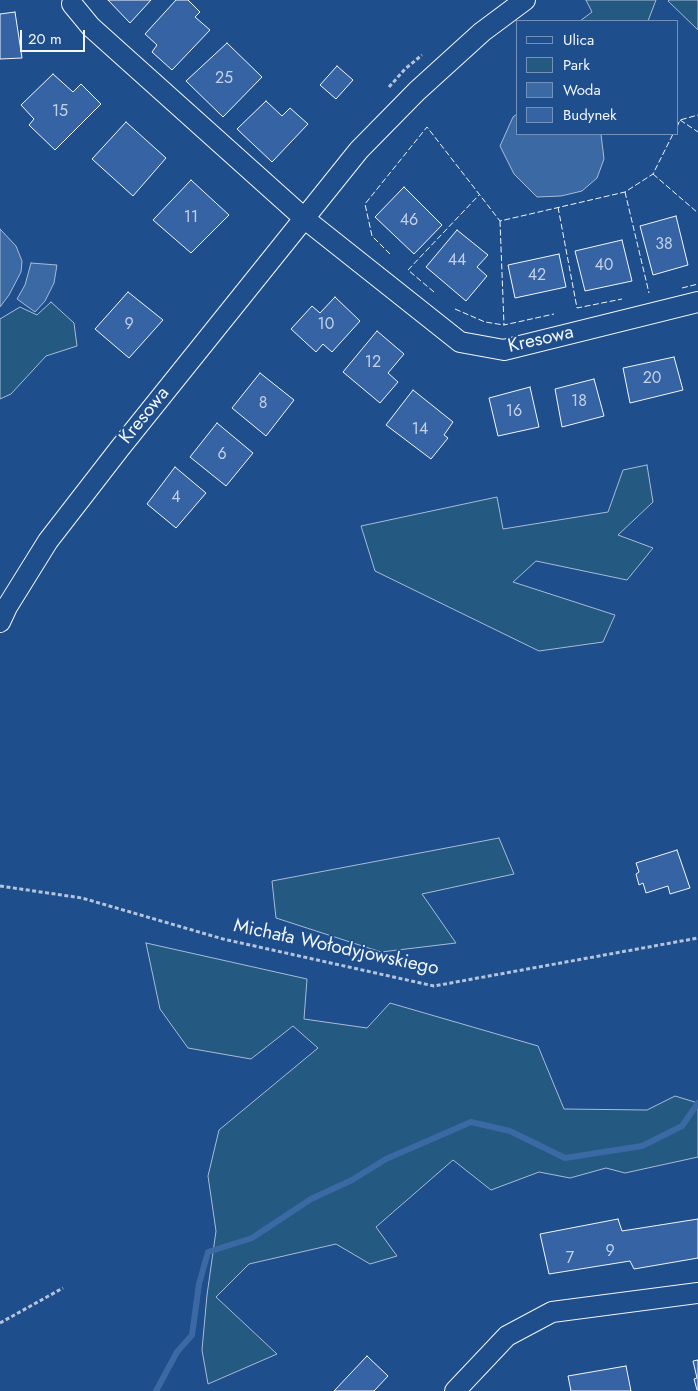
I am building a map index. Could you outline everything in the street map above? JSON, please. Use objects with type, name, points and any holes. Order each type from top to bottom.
[{"type":"street","name":"Kresowa","points":[[0,622],[7,607],[48,541],[120,448],[359,150],[418,91],[482,32],[525,0]]},
{"type":"street","name":"Kresowa","points":[[72,4],[91,27],[304,219],[460,342],[504,350],[698,302]]},
{"type":"street","points":[[455,1391],[507,1336],[552,1312],[698,1293]]},
{"type":"path","name":"Michała Wołodyjowskiego","points":[[0,886],[82,898],[223,939],[434,986],[698,938]]},
{"type":"path","points":[[0,1323],[62,1288]]},
{"type":"green space","points":[[586,0],[656,0],[648,20],[581,20],[592,12]]},
{"type":"green space","points":[[698,0],[698,30],[668,1]]},
{"type":"green space","points":[[51,302],[74,323],[77,346],[46,356],[11,394],[0,399],[0,319],[20,307],[37,315]]},
{"type":"green space","points":[[647,465],[653,502],[618,535],[653,548],[627,580],[536,561],[513,582],[615,615],[603,642],[539,651],[375,571],[361,526],[497,497],[503,529],[608,512],[623,470]]},
{"type":"green space","points":[[499,838],[514,874],[422,894],[456,943],[381,952],[276,918],[272,881]]},
{"type":"green space","points":[[146,943],[307,979],[304,1019],[367,1028],[390,1003],[538,1046],[564,1109],[647,1110],[675,1096],[698,1103],[698,1157],[625,1173],[606,1168],[570,1178],[539,1172],[491,1190],[453,1160],[376,1227],[397,1256],[370,1264],[336,1244],[249,1264],[216,1297],[277,1354],[208,1384],[202,1350],[216,1231],[208,1176],[219,1130],[318,1048],[293,1026],[251,1059],[188,1048],[160,1009]]},
{"type":"water","points":[[516,115],[516,135],[601,135],[604,159],[597,178],[582,191],[561,196],[537,197],[514,174],[500,146],[513,117]]},
{"type":"water","points":[[0,229],[16,246],[22,261],[21,272],[9,295],[0,307]]},
{"type":"water","points":[[31,263],[57,265],[54,283],[45,301],[35,312],[17,299],[25,285]]},
{"type":"building","points":[[108,0],[151,0],[130,23]]},
{"type":"building","points":[[176,0],[188,0],[200,12],[195,17],[210,30],[172,70],[152,52],[157,45],[145,34]]},
{"type":"building","points":[[15,12],[22,58],[0,59],[0,14]]},
{"type":"building","points":[[227,43],[262,77],[223,117],[186,81]]},
{"type":"building","points":[[337,66],[353,80],[336,99],[320,85]]},
{"type":"building","points":[[53,74],[73,92],[81,84],[101,104],[55,150],[29,125],[34,119],[21,105]]},
{"type":"building","points":[[266,101],[282,116],[290,108],[308,124],[272,162],[237,129]]},
{"type":"building","points":[[126,122],[166,158],[133,196],[92,159]]},
{"type":"building","points":[[191,180],[229,215],[191,253],[153,220]]},
{"type":"building","points":[[404,187],[442,225],[414,254],[375,217]]},
{"type":"building","points":[[676,216],[688,265],[653,275],[640,226]]},
{"type":"building","points":[[457,230],[488,255],[477,267],[487,276],[466,301],[426,267]]},
{"type":"building","points":[[622,240],[632,281],[585,291],[575,251]]},
{"type":"building","points":[[559,254],[566,287],[515,298],[508,265]]},
{"type":"building","points":[[128,292],[163,320],[129,358],[95,329]]},
{"type":"building","points":[[335,297],[360,321],[332,352],[323,344],[316,352],[291,329],[312,306],[320,313]]},
{"type":"building","points":[[377,331],[404,354],[388,373],[398,382],[380,403],[343,372]]},
{"type":"building","points":[[674,357],[683,390],[630,403],[623,368]]},
{"type":"building","points":[[260,373],[294,400],[266,436],[232,408]]},
{"type":"building","points":[[594,379],[604,416],[562,427],[555,389]]},
{"type":"building","points":[[530,387],[539,427],[498,436],[489,398]]},
{"type":"building","points":[[413,390],[453,422],[444,435],[448,438],[431,459],[386,425]]},
{"type":"building","points":[[217,423],[253,453],[226,486],[190,457]]},
{"type":"building","points":[[175,467],[206,493],[176,528],[147,504]]},
{"type":"building","points":[[677,850],[690,888],[670,894],[668,886],[646,893],[643,883],[639,885],[636,874],[639,872],[636,863]]},
{"type":"building","points":[[618,1219],[622,1231],[698,1219],[698,1258],[634,1269],[630,1261],[549,1274],[540,1234]]},
{"type":"building","points":[[367,1356],[388,1376],[374,1391],[334,1391]]},
{"type":"building","points":[[698,1360],[697,1390],[694,1379],[697,1378],[693,1361]]},
{"type":"building","points":[[626,1366],[631,1391],[571,1391],[568,1376]]},
{"type":"waterway","points":[[156,1391],[177,1352],[192,1335],[199,1284],[208,1252],[252,1238],[311,1199],[352,1180],[386,1159],[471,1122],[510,1131],[565,1158],[642,1146],[682,1126],[698,1103]]},
{"type":"fence","points":[[678,125],[680,120],[698,115]]},
{"type":"fence","points":[[680,120],[698,132]]},
{"type":"fence","points":[[390,254],[372,236],[365,204],[427,127],[500,221],[625,192],[653,174],[672,135]]},
{"type":"fence","points":[[653,174],[698,213]]},
{"type":"fence","points":[[625,192],[649,293]]},
{"type":"fence","points":[[434,292],[408,270],[479,195]]},
{"type":"fence","points":[[558,207],[577,308],[622,299]]},
{"type":"fence","points":[[500,221],[504,325],[554,314]]},
{"type":"fence","points":[[682,288],[698,284]]},
{"type":"fence","points":[[455,309],[485,322],[504,325]]}]
